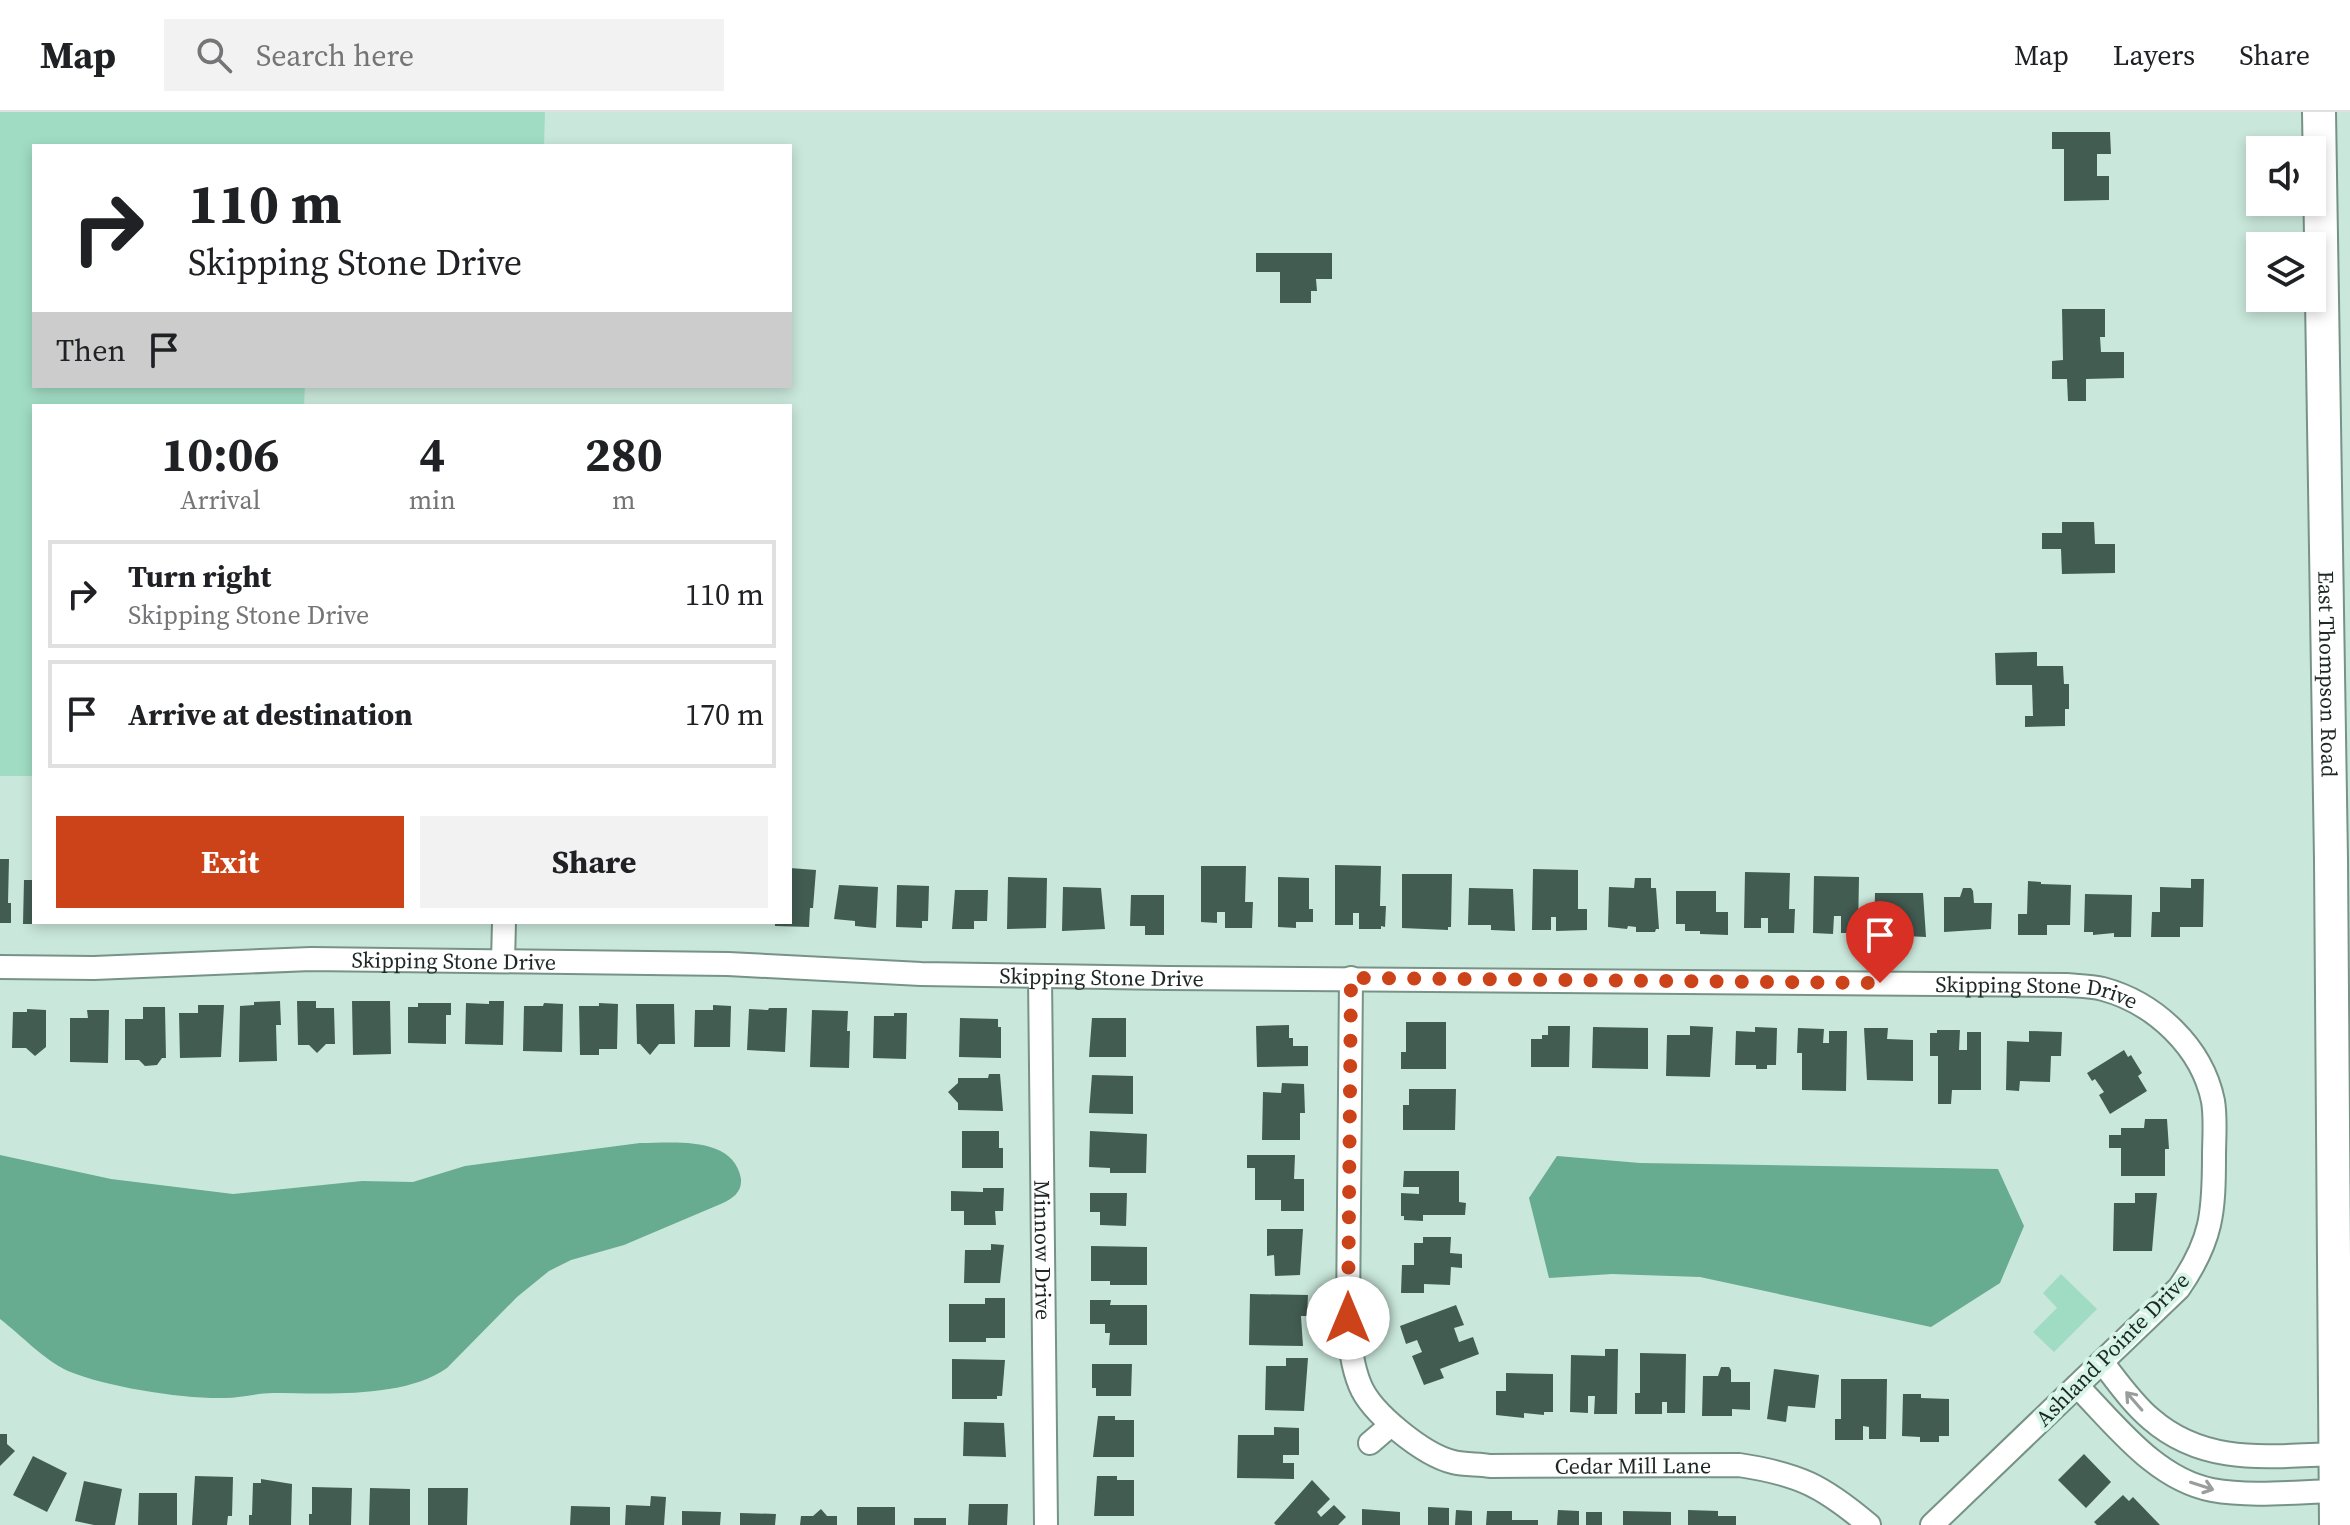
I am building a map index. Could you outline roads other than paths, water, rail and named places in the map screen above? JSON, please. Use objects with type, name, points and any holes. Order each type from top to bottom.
[{"type":"main road","name":"East Thompson Road","points":[[2319,112],[2341,860],[2336,1525]]},
{"type":"street","points":[[503,961],[504,924]]},
{"type":"street","name":"Skipping Stone Drive","points":[[0,967],[94,968],[311,959],[728,964],[921,974],[1040,976],[2066,985],[2100,988],[2131,999],[2163,1020],[2186,1044]]},
{"type":"street","name":"Minnow Drive","points":[[1040,976],[1046,1525]]},
{"type":"street","name":"Cedar Mill Lane","points":[[1351,978],[1348,1318],[1351,1354],[1361,1388],[1391,1425],[1428,1452],[1453,1462],[1490,1466],[1739,1465],[1771,1470],[1803,1480],[1834,1496],[1869,1525]]},
{"type":"street","name":"Ashland Pointe Drive","points":[[1932,1525],[2179,1288],[2198,1260],[2209,1231],[2214,1200],[2212,1101],[2202,1072],[2186,1044]]},
{"type":"street","points":[[2102,1362],[2148,1417],[2170,1432],[2218,1454],[2335,1454]]},
{"type":"street","points":[[2077,1386],[2133,1444],[2192,1484],[2211,1490],[2240,1492],[2335,1491]]},
{"type":"street","points":[[1370,1443],[1391,1425]]},
{"type":"street","points":[[2151,1458],[2170,1432]]}]
